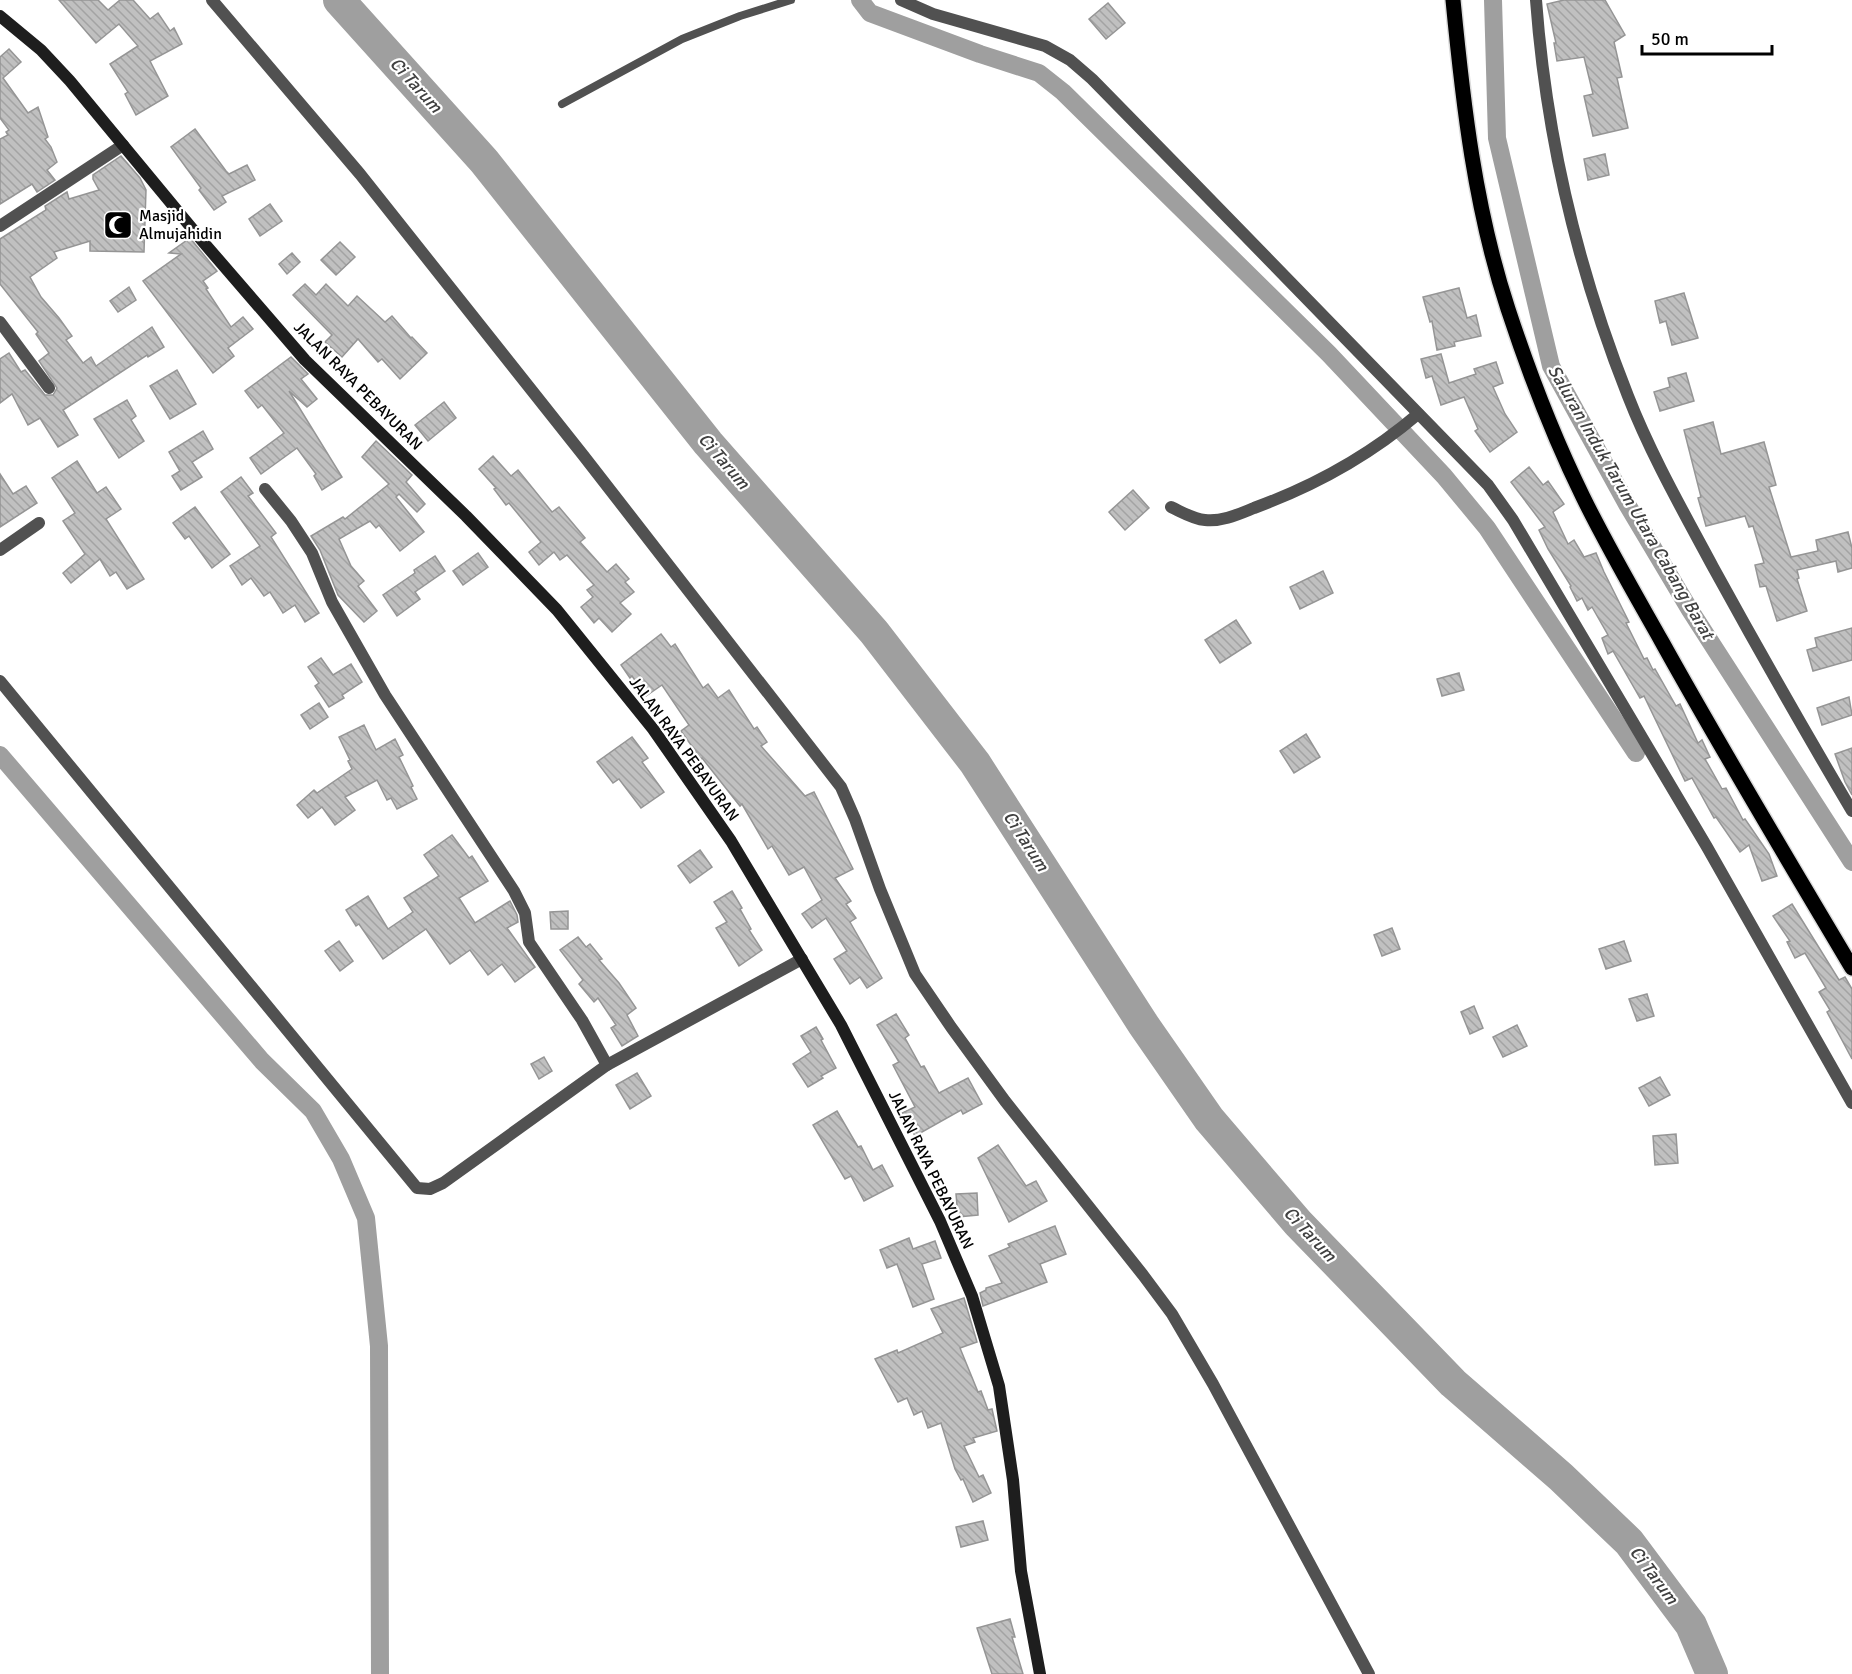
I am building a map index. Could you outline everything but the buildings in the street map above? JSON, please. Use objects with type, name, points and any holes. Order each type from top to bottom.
[{"type":"main road","points":[[1453,0],[1460,77],[1471,154],[1490,242],[1507,306],[1555,437],[1583,498],[1716,738],[1852,968]]},
{"type":"main road","name":"JALAN RAYA PEBAYURAN","points":[[0,16],[41,50],[70,81],[304,360],[466,516],[557,610],[653,729],[731,841],[841,1025],[940,1221],[972,1296],[999,1386],[1013,1480],[1021,1571],[1040,1674]]},
{"type":"street","points":[[212,0],[360,174],[836,780],[855,819],[880,889],[915,974],[1005,1101],[1172,1314],[1213,1384],[1370,1674]]},
{"type":"street","points":[[901,0],[933,14],[1037,43],[1070,60],[1191,180],[1476,472],[1500,500],[1513,520],[1707,847],[1852,1103]]},
{"type":"street","points":[[1536,0],[1550,119],[1565,189],[1583,260],[1606,335],[1629,397],[1678,502],[1775,681],[1852,811]]},
{"type":"street","points":[[0,226],[123,145]]},
{"type":"street","points":[[0,322],[49,388]]},
{"type":"street","points":[[1171,507],[1195,519],[1207,521],[1238,514],[1323,479],[1387,439],[1418,414]]},
{"type":"street","points":[[265,489],[291,521],[312,553],[332,602],[385,695],[514,891],[525,913],[529,942],[582,1020],[607,1065]]},
{"type":"street","points":[[0,550],[39,523]]},
{"type":"street","points":[[0,681],[417,1188],[430,1189],[443,1183],[607,1065],[802,959]]},
{"type":"lane","points":[[562,104],[682,39],[729,20],[791,0]]},
{"type":"waterway","name":"Ci Tarum","points":[[339,0],[484,161],[708,443],[874,632],[975,763],[1143,1024],[1209,1119],[1298,1223],[1453,1383],[1561,1477],[1629,1542],[1691,1625],[1712,1674]]},
{"type":"waterway","points":[[860,0],[870,13],[980,54],[1039,73],[1063,92],[1329,354],[1444,476],[1487,528],[1636,753]]},
{"type":"waterway","name":"Saluran Induk Tarum Utara Cabang Barat","points":[[1493,0],[1497,138],[1551,366],[1628,506],[1690,610],[1852,862]]},
{"type":"waterway","points":[[0,755],[262,1061],[313,1111],[341,1159],[366,1218],[379,1346],[380,1674]]},
{"type":"place","name":"Masjid Almujahidin","points":[[118,225]]}]
